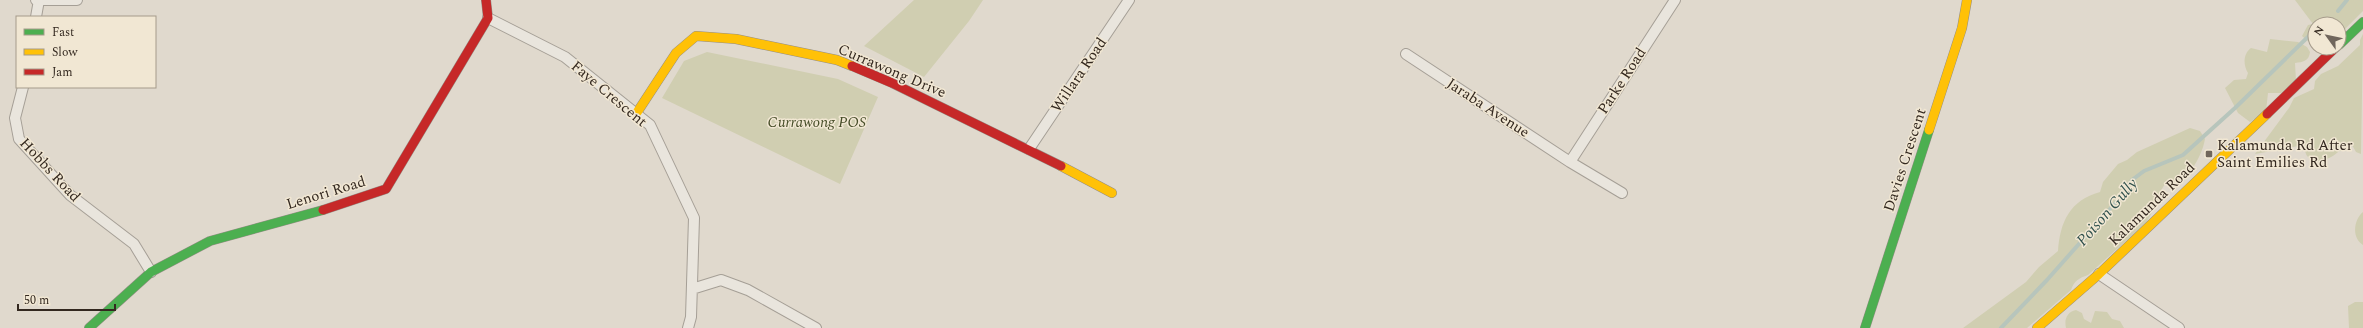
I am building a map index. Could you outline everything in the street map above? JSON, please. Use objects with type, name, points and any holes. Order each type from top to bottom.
[{"type":"street","points":[[36,16],[37,0],[77,0]]},
{"type":"street","points":[[486,0],[488,18]]},
{"type":"street","name":"Willara Road","points":[[1029,149],[1129,0]]},
{"type":"street","name":"Parke Road","points":[[1570,162],[1675,0]]},
{"type":"street","name":"Davies Crescent","points":[[1865,328],[1962,28],[1967,0]]},
{"type":"street","name":"Faye Crescent","points":[[488,18],[565,57],[650,125],[694,218],[691,317],[688,328]]},
{"type":"street","name":"Lenori Road","points":[[89,328],[151,272],[210,241],[329,208],[386,189],[452,81],[488,18]]},
{"type":"street","points":[[2347,37],[2363,22]]},
{"type":"street","name":"Currawong Drive","points":[[636,114],[676,53],[696,36],[736,39],[837,60],[892,83],[1029,149],[1112,193]]},
{"type":"street","name":"Jaraba Avenue","points":[[1406,54],[1570,162],[1622,193]]},
{"type":"street","name":"Kalamunda Road","points":[[2037,328],[2099,274],[2328,56]]},
{"type":"street","name":"Hobbs Road","points":[[22,88],[14,118],[19,140],[70,195],[134,244],[151,272]]},
{"type":"street","points":[[2099,274],[2180,328]]},
{"type":"street","points":[[692,289],[720,280],[748,290],[816,328]]},
{"type":"green space","points":[[914,0],[983,0],[969,21],[924,77],[864,46]]},
{"type":"green space","points":[[2295,0],[2363,0],[2363,11],[2347,27],[2347,16],[2307,16]]},
{"type":"green space","points":[[2307,27],[2307,40],[2302,36]]},
{"type":"green space","points":[[2363,34],[2361,154],[2356,152],[2352,145],[2346,151],[2339,151],[2333,156],[2324,160],[2315,161],[2311,160],[2307,156],[2304,145],[2255,154],[2289,108],[2294,98],[2314,89],[2315,81],[2321,74],[2338,66],[2360,45],[2360,40]]},
{"type":"green space","points":[[2270,39],[2298,42],[2307,47],[2307,56],[2308,56],[2305,60],[2295,63],[2296,81],[2281,93],[2268,93],[2266,111],[2250,122],[2238,113],[2225,88],[2234,80],[2246,79],[2248,73],[2245,67],[2245,56],[2248,50],[2251,48],[2267,52]]},
{"type":"green space","name":"Currawong POS","points":[[707,52],[838,79],[878,97],[840,184],[662,98],[684,61]]},
{"type":"green space","points":[[2190,128],[2200,131],[2205,139],[2200,155],[2192,169],[2180,179],[2165,184],[2160,192],[2161,197],[2146,223],[2088,275],[2077,280],[2071,290],[2027,328],[1963,328],[2026,282],[2039,267],[2058,251],[2061,231],[2068,214],[2081,201],[2100,192],[2103,182],[2118,164],[2127,160],[2137,152]]},
{"type":"green space","points":[[2363,212],[2363,245],[2357,238],[2355,228],[2360,215]]},
{"type":"green space","points":[[2355,302],[2363,302],[2363,328],[2349,328],[2348,306]]},
{"type":"green space","points":[[2076,310],[2082,313],[2084,319],[2091,323],[2095,311],[2107,312],[2112,319],[2120,321],[2124,328],[2066,328],[2065,322],[2068,314]]},
{"type":"waterway","points":[[2338,11],[2347,0]]},
{"type":"waterway","name":"Poison Gully","points":[[2001,328],[2047,280],[2118,200],[2132,180],[2144,171],[2183,155],[2235,108],[2307,38]]},
{"type":"traffic: fast","points":[[2347,37],[2363,22]]},
{"type":"traffic: fast","points":[[1865,328],[1929,130]]},
{"type":"traffic: fast","points":[[89,328],[151,272],[210,241],[323,210]]},
{"type":"traffic: slow","points":[[1929,130],[1962,28],[1967,0]]},
{"type":"traffic: slow","points":[[636,114],[676,53],[696,36],[736,39],[837,60],[852,66]]},
{"type":"traffic: slow","points":[[2037,328],[2099,274],[2267,114]]},
{"type":"traffic: slow","points":[[1061,166],[1112,193]]},
{"type":"traffic: jam","points":[[323,210],[386,189],[488,18],[486,0]]},
{"type":"traffic: jam","points":[[2267,114],[2327,56]]},
{"type":"traffic: jam","points":[[852,66],[892,83],[1061,166]]},
{"type":"place","name":"Kalamunda Rd After Saint Emilies Rd","points":[[2209,154]]}]
